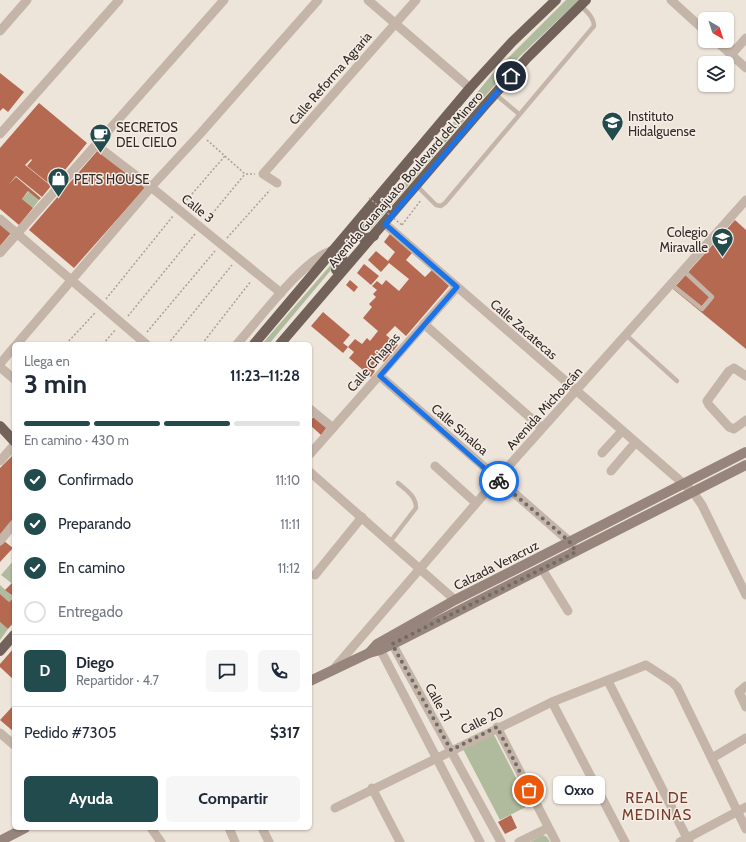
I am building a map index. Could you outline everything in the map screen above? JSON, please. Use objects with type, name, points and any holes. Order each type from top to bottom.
[{"type":"main road","name":"Avenida Guanajuato Boulevard del Minero","points":[[256,342],[470,88],[512,42],[556,0]]},
{"type":"main road","name":"Avenida Guanajuato Boulevard del Minero","points":[[281,342],[385,224],[495,94],[583,2]]},
{"type":"main road","points":[[374,236],[364,239],[359,234],[360,230],[403,178],[435,130]]},
{"type":"main road","points":[[280,342],[290,325],[342,264],[342,255],[338,251],[332,251]]},
{"type":"main road","points":[[0,426],[12,439]]},
{"type":"main road","points":[[0,651],[12,637]]},
{"type":"street","points":[[0,31],[27,0]]},
{"type":"street","points":[[0,134],[119,0]]},
{"type":"street","points":[[0,253],[224,0]]},
{"type":"street","points":[[19,342],[151,187],[200,134],[318,0]]},
{"type":"street","points":[[368,0],[470,88]]},
{"type":"street","name":"Calle Reforma Agraria","points":[[263,174],[416,0]]},
{"type":"street","points":[[671,0],[698,25]]},
{"type":"street","points":[[731,55],[746,38]]},
{"type":"street","points":[[724,48],[746,68]]},
{"type":"street","name":"Calle 3","points":[[96,145],[151,187],[282,293]]},
{"type":"street","points":[[263,174],[277,183]]},
{"type":"street","name":"Avenida Michoacán","points":[[332,671],[476,502],[672,285],[746,200]]},
{"type":"street","points":[[0,219],[144,342]]},
{"type":"street","name":"Calle Zacatecas","points":[[385,224],[576,392],[693,492],[702,505],[746,595]]},
{"type":"street","points":[[239,342],[314,259],[324,252],[332,251]]},
{"type":"street","name":"Calle Chiapas","points":[[312,452],[457,287]]},
{"type":"street","points":[[424,324],[542,428]]},
{"type":"street","points":[[0,364],[12,349]]},
{"type":"street","points":[[0,367],[12,378]]},
{"type":"street","points":[[746,376],[738,369],[734,368],[729,371],[707,401],[709,406],[729,427],[734,429],[746,420]]},
{"type":"street","name":"Calle Sinaloa","points":[[380,376],[569,541],[576,552]]},
{"type":"street","points":[[312,411],[332,428]]},
{"type":"street","points":[[602,453],[622,431]]},
{"type":"street","points":[[611,471],[635,442]]},
{"type":"street","points":[[0,461],[12,446]]},
{"type":"street","name":"Calzada Veracruz","points":[[390,641],[455,600],[746,452]]},
{"type":"street","name":"Calzada Veracruz","points":[[312,680],[369,653],[390,641],[542,569],[746,465]]},
{"type":"street","points":[[435,466],[476,502]]},
{"type":"street","points":[[312,474],[455,600]]},
{"type":"street","points":[[315,575],[362,517]]},
{"type":"street","points":[[0,541],[12,526]]},
{"type":"street","points":[[542,569],[568,611]]},
{"type":"street","name":"Calle 21","points":[[390,641],[501,842]]},
{"type":"street","points":[[379,647],[480,842]]},
{"type":"street","name":"Calle 20","points":[[335,808],[372,788],[497,727],[552,702],[646,666],[665,677],[677,687],[712,758]]},
{"type":"street","points":[[608,681],[685,841],[746,807]]},
{"type":"street","points":[[746,686],[739,692],[746,706]]},
{"type":"street","points":[[552,702],[625,842]]},
{"type":"street","points":[[497,727],[556,842]]},
{"type":"street","points":[[0,733],[12,743]]},
{"type":"street","points":[[746,738],[712,758],[746,829]]},
{"type":"street","points":[[372,788],[400,842]]},
{"type":"street","points":[[519,842],[548,828]]},
{"type":"street","points":[[0,842],[21,830]]},
{"type":"street","points":[[152,830],[161,842]]},
{"type":"street","points":[[230,830],[235,842]]},
{"type":"street","points":[[263,830],[269,842]]},
{"type":"lane","points":[[417,186],[436,205],[441,206],[446,203],[594,26],[594,22],[583,2]]},
{"type":"lane","points":[[495,94],[519,114]]},
{"type":"lane","points":[[672,285],[702,309],[712,297],[684,271]]},
{"type":"lane","points":[[626,335],[677,381]]},
{"type":"lane","points":[[390,542],[416,508],[416,501],[413,496],[398,483]]},
{"type":"path","points":[[200,134],[245,174],[263,174]]},
{"type":"path","points":[[68,342],[101,305],[178,209],[225,156]]},
{"type":"path","points":[[105,342],[245,174]]},
{"type":"path","points":[[144,342],[221,244],[277,183]]},
{"type":"path","points":[[369,198],[402,225],[422,201]]},
{"type":"path","points":[[170,342],[238,258]]},
{"type":"path","points":[[204,342],[257,273]]},
{"type":"green space","points":[[566,0],[579,0],[518,58],[369,231],[365,231],[493,73]]},
{"type":"green space","points":[[29,191],[39,200],[33,208],[22,199]]},
{"type":"green space","points":[[335,260],[337,262],[331,270],[271,342],[264,342]]},
{"type":"green space","points":[[12,562],[12,583],[1,575]]},
{"type":"green space","points":[[0,585],[12,596],[12,598],[9,602],[0,594]]},
{"type":"green space","points":[[0,622],[8,629],[0,640]]},
{"type":"green space","points":[[493,733],[530,805],[500,820],[463,749]]},
{"type":"green space","points":[[543,835],[547,837],[550,842],[530,842]]},
{"type":"building","points":[[0,73],[24,92],[8,112],[3,108],[0,111]]},
{"type":"building","points":[[39,103],[87,143],[52,186],[27,166],[32,160],[31,159],[25,165],[51,186],[42,197],[16,176],[9,184],[16,177],[41,198],[39,200],[28,191],[22,199],[33,208],[19,225],[0,209],[0,148]]},
{"type":"building","points":[[98,150],[145,188],[74,268],[29,230]]},
{"type":"building","name":"Colegio Miravalle","points":[[735,220],[746,230],[746,349],[673,289]]},
{"type":"building","points":[[0,224],[11,233],[0,246]]},
{"type":"building","points":[[390,234],[412,253],[406,260],[425,277],[432,270],[449,286],[406,336],[395,326],[386,335],[398,345],[384,362],[379,358],[371,368],[375,371],[371,377],[349,358],[354,352],[348,347],[355,339],[362,344],[367,338],[370,341],[378,331],[363,318],[372,307],[369,304],[376,297],[373,294],[377,290],[372,286],[377,281],[382,285],[386,280],[399,291],[409,279],[389,263],[381,272],[368,260],[376,251],[388,261],[395,252],[384,242]]},
{"type":"building","points":[[364,264],[379,276],[371,285],[357,273]]},
{"type":"building","points":[[350,280],[358,287],[354,292],[346,285]]},
{"type":"building","points":[[323,312],[350,335],[343,343],[348,347],[343,353],[311,326]]},
{"type":"building","points":[[315,415],[327,427],[321,435],[312,427],[312,419]]},
{"type":"building","points":[[12,456],[12,521],[0,536],[0,468]]},
{"type":"building","points":[[4,541],[12,547],[12,549],[0,562],[0,546]]},
{"type":"building","points":[[12,583],[12,595],[5,590]]},
{"type":"building","points":[[0,594],[9,602],[12,599],[12,624],[8,629],[0,622]]},
{"type":"building","points":[[12,650],[12,678],[0,667],[0,664]]},
{"type":"building","points":[[12,707],[12,730],[0,720]]},
{"type":"building","points":[[511,815],[517,828],[505,834],[498,822]]},
{"type":"way so far","points":[[499,481],[569,541],[576,552],[392,644],[451,750],[497,727],[529,790]]},
{"type":"place","name":"Instituto Hidalguense","points":[[613,142]]},
{"type":"place","name":"SECRETOS DEL CIELO","points":[[101,154]]},
{"type":"place","name":"PETS HOUSE","points":[[58,198]]},
{"type":"place","name":"Colegio Miravalle","points":[[723,258]]},
{"type":"place","name":"Oxxo","points":[[529,790]]},
{"type":"district","name":"REAL DE MEDINAS","points":[[657,806]]},
{"type":"route","points":[[499,481],[380,376],[457,287],[385,224],[511,76]]}]
